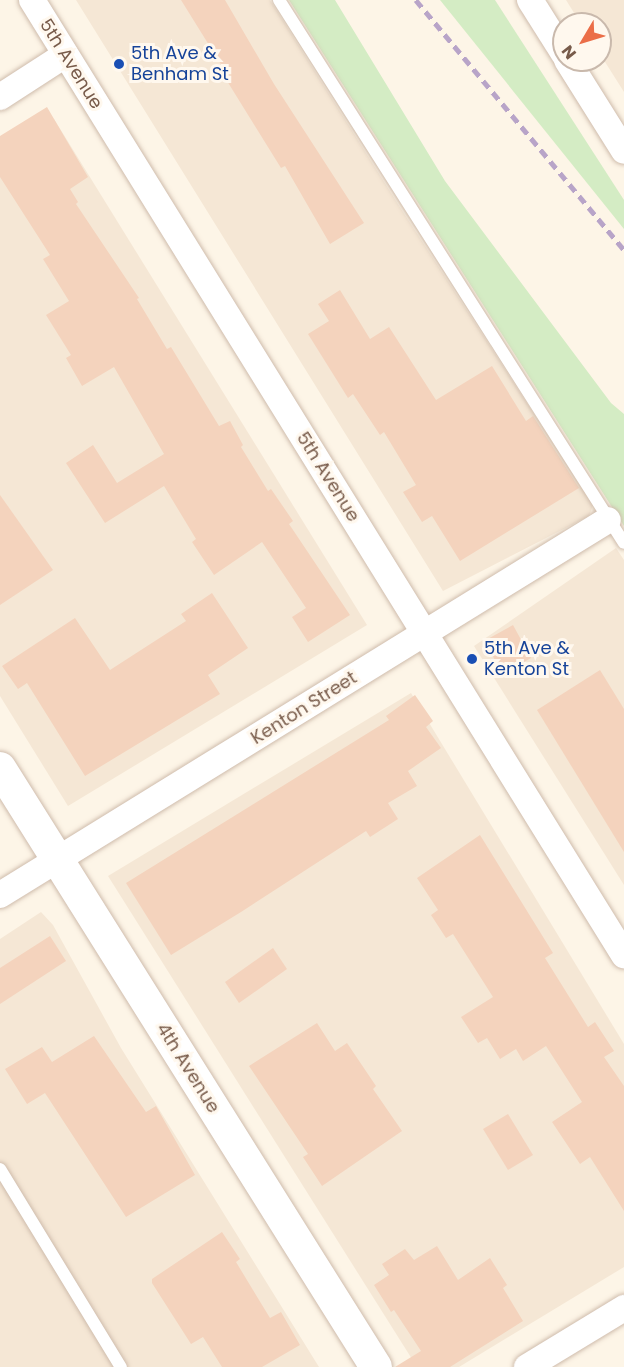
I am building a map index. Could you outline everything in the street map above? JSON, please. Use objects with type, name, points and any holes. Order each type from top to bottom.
[{"type":"street","name":"5th Avenue","points":[[32,0],[624,955]]},
{"type":"street","points":[[530,0],[552,35]]},
{"type":"street","points":[[0,97],[65,54]]},
{"type":"street","points":[[575,72],[624,151]]},
{"type":"street","name":"Kenton Street","points":[[0,895],[608,520]]},
{"type":"street","name":"4th Avenue","points":[[0,768],[376,1367]]},
{"type":"street","points":[[527,1367],[624,1308]]},
{"type":"lane","points":[[279,0],[568,451],[624,543]]},
{"type":"lane","points":[[0,1169],[122,1367]]},
{"type":"shaded area","points":[[76,0],[270,0],[401,209],[593,505],[589,516],[443,591]]},
{"type":"shaded area","points":[[566,0],[624,0],[624,92],[611,72],[612,12],[574,12]]},
{"type":"shaded area","points":[[54,119],[367,625],[68,806],[0,696],[0,152]]},
{"type":"shaded area","points":[[616,548],[624,560],[624,885],[474,646]]},
{"type":"shaded area","points":[[411,693],[624,1044],[624,1267],[459,1367],[417,1367],[108,876]]},
{"type":"shaded area","points":[[41,912],[53,925],[121,1048],[319,1367],[0,1367],[0,939]]},
{"type":"green space","points":[[289,0],[335,0],[445,181],[611,403],[624,414],[624,526]]},
{"type":"green space","points":[[440,0],[495,0],[624,200],[624,229]]},
{"type":"building","points":[[181,0],[225,0],[274,84],[364,223],[330,244],[285,166],[281,168],[219,68],[222,66]]},
{"type":"building","points":[[47,107],[88,177],[70,189],[78,202],[76,204],[139,298],[137,299],[167,349],[171,347],[219,426],[230,421],[243,445],[241,447],[268,491],[271,489],[293,521],[289,524],[350,615],[308,642],[292,617],[306,608],[262,542],[214,575],[192,542],[196,539],[164,486],[105,523],[66,463],[93,445],[117,483],[164,454],[114,367],[82,386],[66,358],[71,355],[46,315],[69,301],[43,259],[50,255],[0,177],[0,136]]},
{"type":"building","points":[[340,290],[370,339],[389,327],[436,400],[492,366],[526,421],[533,416],[579,488],[460,561],[432,516],[422,522],[403,492],[416,485],[384,432],[380,435],[353,394],[348,398],[308,334],[329,321],[318,304]]},
{"type":"building","points":[[0,495],[53,570],[0,605]]},
{"type":"building","points":[[212,593],[248,648],[208,675],[220,694],[85,776],[27,683],[18,689],[2,666],[75,618],[110,670],[186,621],[181,614]]},
{"type":"building","points":[[513,625],[531,658],[503,674],[484,641]]},
{"type":"building","points":[[600,670],[624,709],[624,852],[537,710]]},
{"type":"building","points":[[415,695],[433,721],[426,727],[441,748],[408,771],[417,786],[388,803],[398,819],[370,837],[366,831],[171,955],[126,883],[389,720],[386,716]]},
{"type":"building","points":[[480,835],[553,953],[545,958],[588,1027],[595,1022],[614,1051],[604,1057],[624,1086],[624,1211],[590,1157],[580,1164],[552,1122],[582,1102],[546,1046],[523,1061],[516,1049],[500,1059],[487,1038],[478,1043],[461,1017],[493,997],[453,934],[446,938],[431,915],[438,910],[417,878]]},
{"type":"building","points":[[50,936],[66,961],[0,1004],[0,968]]},
{"type":"building","points":[[273,948],[287,969],[239,1003],[225,982]]},
{"type":"building","points":[[317,1023],[335,1051],[347,1043],[376,1086],[373,1089],[402,1131],[322,1186],[303,1157],[308,1154],[249,1066]]},
{"type":"building","points":[[94,1036],[146,1112],[156,1106],[195,1175],[126,1217],[45,1093],[27,1104],[5,1069],[42,1047],[52,1062]]},
{"type":"building","points":[[508,1114],[533,1155],[508,1170],[483,1129]]},
{"type":"building","points":[[222,1232],[240,1259],[236,1262],[270,1318],[281,1312],[300,1345],[262,1367],[222,1367],[203,1337],[191,1344],[152,1283],[152,1279]]},
{"type":"building","points":[[437,1246],[458,1280],[490,1258],[507,1285],[503,1288],[523,1321],[450,1367],[395,1367],[421,1351],[394,1310],[391,1312],[374,1285],[389,1275],[382,1264],[405,1249],[414,1260]]},
{"type":"railway","points":[[416,0],[624,250]]},
{"type":"place","name":"5th Ave & Benham St","points":[[119,64]]},
{"type":"place","name":"5th Ave & Kenton St","points":[[472,659]]}]
